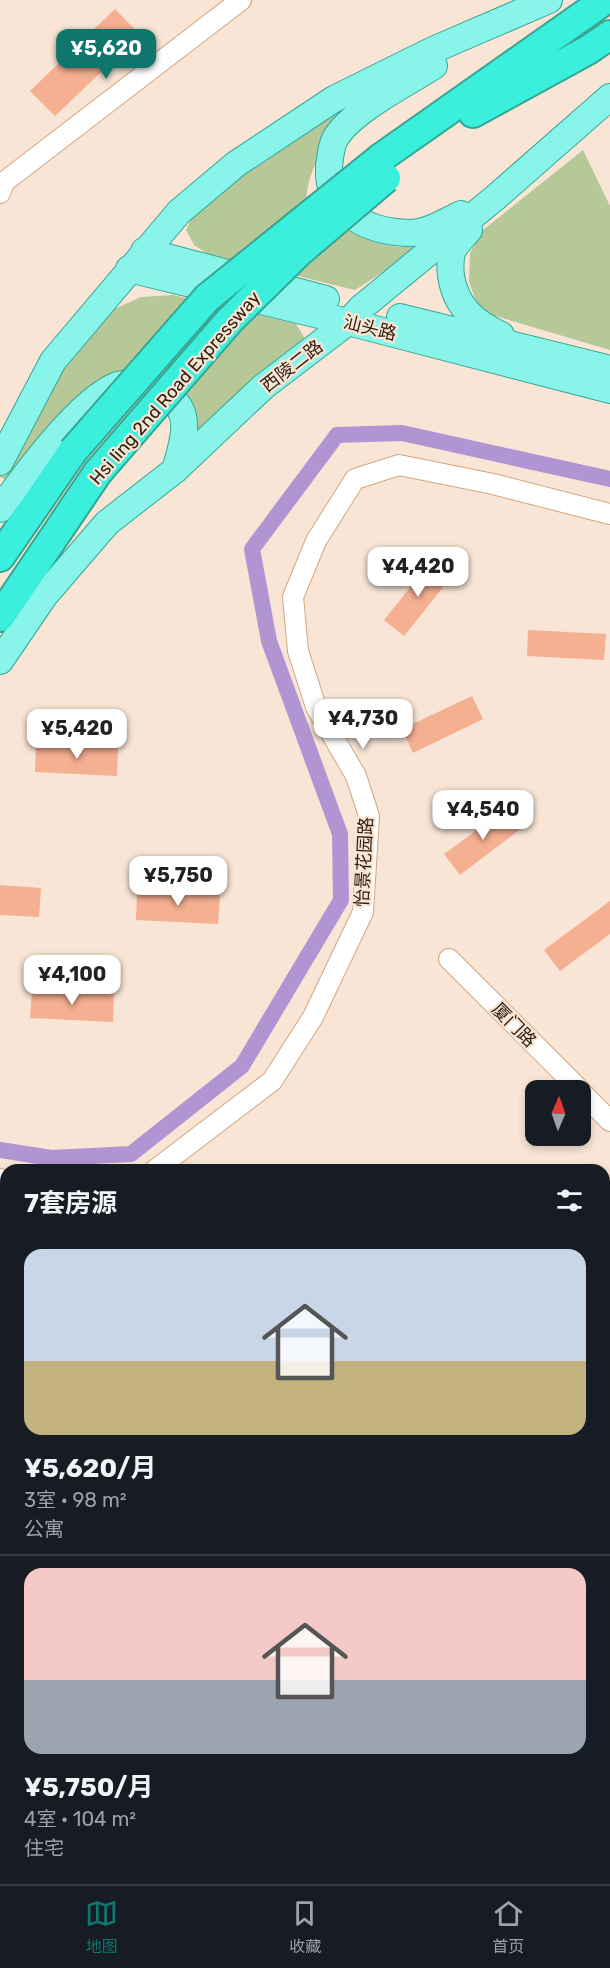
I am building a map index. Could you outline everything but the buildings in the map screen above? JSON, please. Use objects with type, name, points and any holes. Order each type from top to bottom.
[{"type":"highway","name":"Hsi ling 2nd Road Expressway","points":[[0,557],[73,451],[207,298],[605,0]]},
{"type":"highway","name":"Hsi ling 2nd Road Expressway","points":[[0,617],[98,472],[230,320],[389,163],[473,113],[610,13]]},
{"type":"highway","points":[[473,113],[588,50],[610,35]]},
{"type":"main road","points":[[496,197],[436,227],[412,233],[377,230],[355,220],[336,200],[328,178],[329,160],[334,140],[355,118],[383,96],[538,5]]},
{"type":"main road","points":[[0,462],[53,361],[136,260],[179,212],[236,164],[334,99],[433,50],[538,5]]},
{"type":"main road","name":"西陵二路","points":[[0,661],[45,595],[107,523],[175,470],[263,387],[496,197],[610,97]]},
{"type":"main road","points":[[496,197],[452,250],[450,270],[453,290],[462,308],[481,325],[534,350]]},
{"type":"main road","name":"汕头路","points":[[136,260],[354,315],[610,390]]},
{"type":"main road","name":"汕头路","points":[[354,315],[534,350],[610,369]]},
{"type":"main road","points":[[0,509],[30,468],[80,413],[116,385],[148,386],[175,400],[185,419],[175,470]]},
{"type":"street","points":[[0,193],[4,182],[241,0]]},
{"type":"street","name":"怡景花园路","points":[[163,1164],[272,1081],[313,1017],[363,912],[369,816],[356,776],[316,706],[298,651],[293,597],[316,541],[355,479],[399,465],[494,484],[610,514]]},
{"type":"street","name":"厦门路","points":[[449,959],[569,1080]]},
{"type":"street","name":"厦门路","points":[[591,1102],[610,1121]]},
{"type":"green space","points":[[366,94],[336,130],[320,155],[313,169],[306,200],[337,224],[360,237],[398,247],[426,244],[355,290],[208,254],[194,245],[186,230],[194,213],[229,181]]},
{"type":"green space","points":[[583,150],[610,206],[610,350],[492,315],[476,302],[469,281],[470,253],[483,230]]},
{"type":"green space","points":[[173,295],[296,324],[306,340],[196,438],[191,402],[181,390],[159,377],[125,371],[106,376],[82,393],[9,482],[0,477],[58,365],[110,311],[141,297]]},
{"type":"waterway","points":[[0,1150],[51,1158],[131,1154],[242,1066],[341,900],[340,834],[269,641],[252,549],[337,435],[402,433],[610,479]]}]
